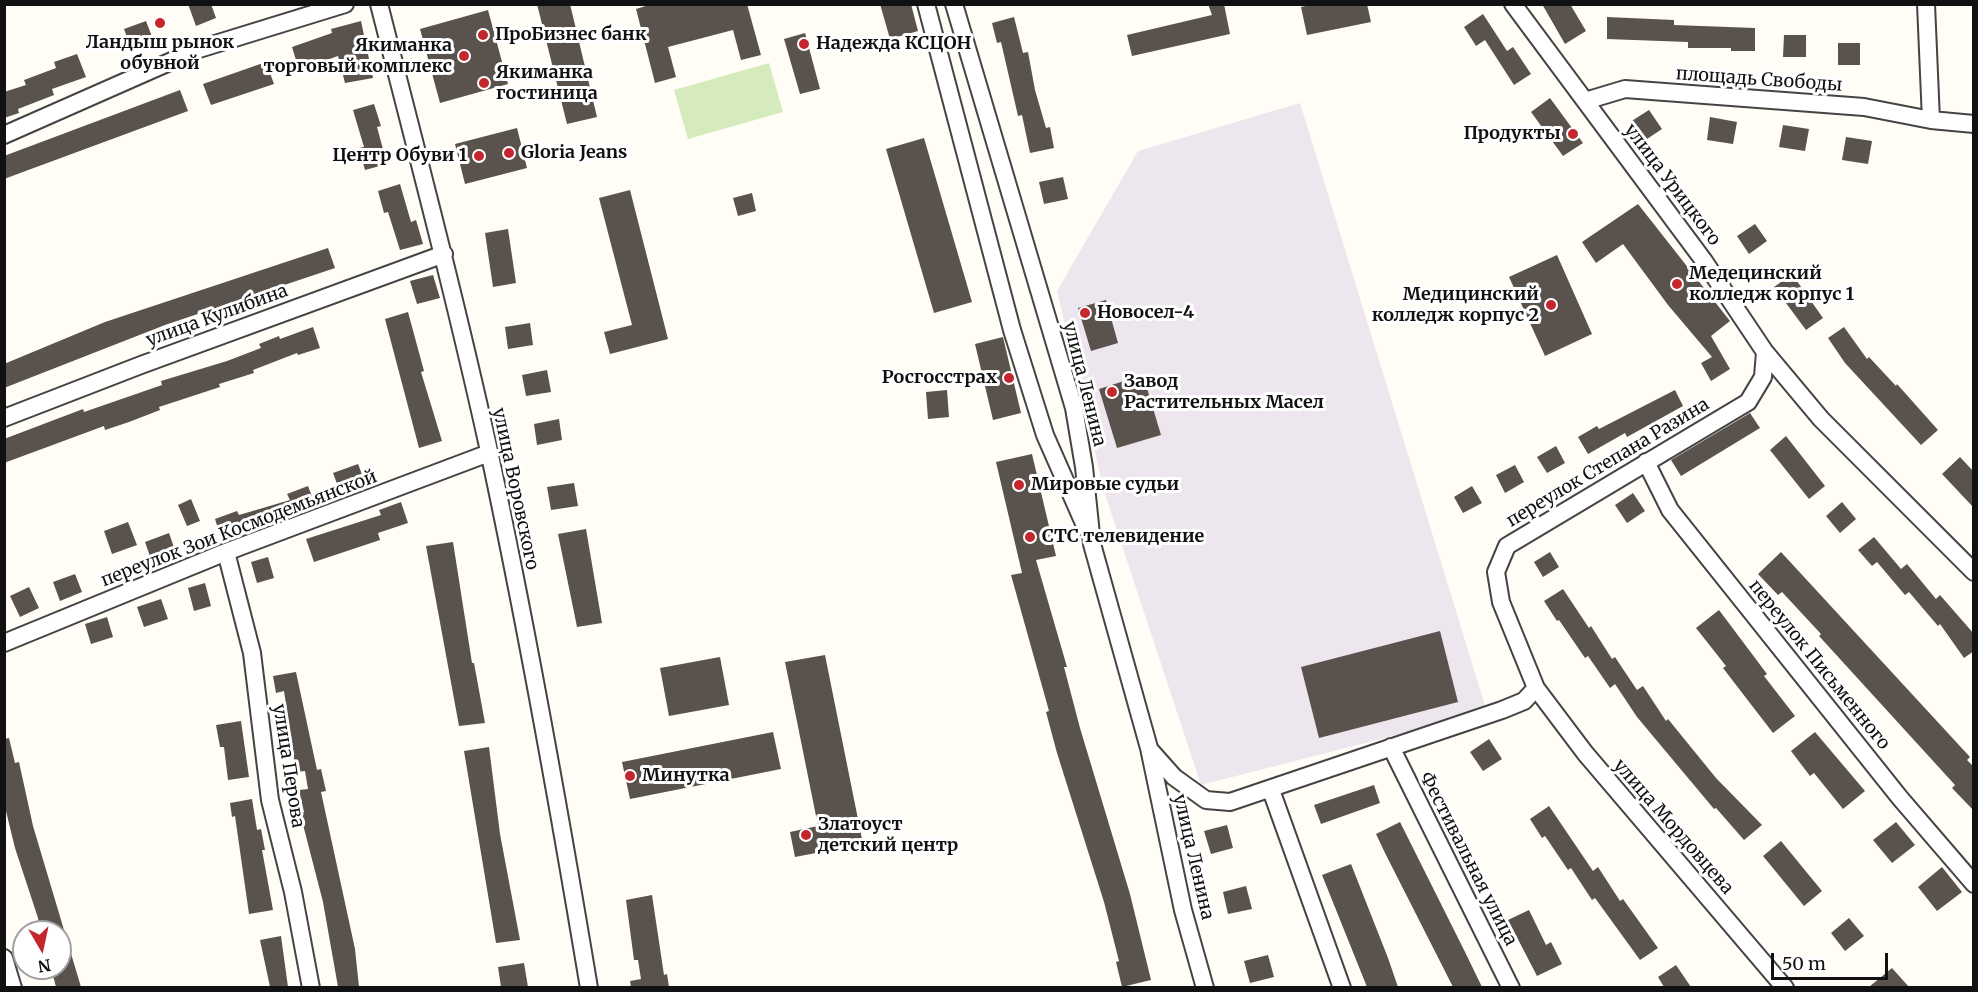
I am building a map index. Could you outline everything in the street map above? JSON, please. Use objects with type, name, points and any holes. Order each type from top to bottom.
[{"type":"street","points":[[4,135],[199,50],[345,4]]},
{"type":"street","name":"улица Воровского","points":[[379,4],[444,254],[489,453],[560,816],[589,987]]},
{"type":"street","points":[[926,4],[1012,330],[1045,435],[1092,544]]},
{"type":"street","name":"улица Ленина","points":[[954,4],[1074,408],[1084,467],[1092,544],[1149,748],[1184,910],[1206,987]]},
{"type":"street","name":"улица Урицкого","points":[[1513,4],[1704,261],[1765,352],[1821,419],[1974,572]]},
{"type":"street","points":[[1926,4],[1931,120]]},
{"type":"street","name":"площадь Свободы","points":[[1585,101],[1624,88],[1864,107],[1931,120],[1974,124]]},
{"type":"street","name":"улица Кулибина","points":[[4,418],[141,365],[444,254]]},
{"type":"street","name":"переулок Степана Разина","points":[[1536,688],[1501,602],[1496,572],[1507,546],[1748,402],[1763,377],[1765,352]]},
{"type":"street","name":"переулок Зои Космодемьянской","points":[[4,643],[226,552],[489,453]]},
{"type":"street","name":"переулок Письменного","points":[[1646,462],[1670,510],[1900,798],[1974,884]]},
{"type":"street","name":"улица Перова","points":[[226,552],[252,653],[270,800],[293,892],[310,987]]},
{"type":"street","points":[[1149,748],[1174,777],[1206,800],[1230,802],[1502,710],[1524,701],[1536,688]]},
{"type":"street","name":"улица Мордовцева","points":[[1536,688],[1585,753],[1785,987]]},
{"type":"street","name":"Фестивальная улица","points":[[1391,747],[1511,987]]},
{"type":"street","points":[[1271,790],[1342,987]]},
{"type":"street","points":[[4,958],[13,987]]},
{"type":"shaded area","points":[[1300,103],[1487,712],[1201,785],[1104,491],[1057,291],[1138,151]]},
{"type":"green space","points":[[769,63],[783,112],[688,139],[674,90]]},
{"type":"building","points":[[188,4],[211,4],[216,18],[196,26]]},
{"type":"building","points":[[537,4],[570,4],[597,117],[567,124]]},
{"type":"building","points":[[652,4],[747,4],[761,55],[741,60],[733,30],[668,47],[676,77],[655,83],[636,9]]},
{"type":"building","points":[[880,4],[911,4],[918,31],[890,39]]},
{"type":"building","points":[[1208,4],[1224,4],[1230,34],[1132,56],[1127,35],[1212,15]]},
{"type":"building","points":[[1314,4],[1367,4],[1371,22],[1307,35],[1301,7]]},
{"type":"building","points":[[1542,4],[1570,4],[1586,31],[1565,44]]},
{"type":"building","name":"Якиманка торговый комплекс","points":[[488,10],[508,84],[440,103],[420,29]]},
{"type":"building","points":[[1483,14],[1507,51],[1513,47],[1531,74],[1514,85],[1485,40],[1476,46],[1464,27]]},
{"type":"building","points":[[1014,17],[1023,53],[1028,52],[1035,90],[1046,128],[1050,127],[1054,148],[1030,153],[1022,115],[1018,116],[1001,42],[997,43],[992,23]]},
{"type":"building","points":[[1607,17],[1674,20],[1674,25],[1755,28],[1755,51],[1731,51],[1731,48],[1688,48],[1688,42],[1607,39]]},
{"type":"building","points":[[146,21],[154,42],[132,51],[124,29]]},
{"type":"building","points":[[361,21],[373,78],[345,83],[338,56],[299,70],[292,47],[332,33],[331,29]]},
{"type":"building","points":[[805,33],[820,89],[800,94],[784,39]]},
{"type":"building","points":[[1784,35],[1806,35],[1806,57],[1783,57]]},
{"type":"building","points":[[1838,43],[1860,43],[1860,65],[1838,65]]},
{"type":"building","points":[[77,54],[86,77],[52,89],[54,95],[18,109],[19,113],[4,118],[4,92],[26,85],[24,80],[56,68],[54,62]]},
{"type":"building","points":[[266,62],[274,84],[211,105],[203,84]]},
{"type":"building","points":[[180,90],[188,111],[4,179],[4,156]]},
{"type":"building","points":[[1550,98],[1583,143],[1563,156],[1531,112]]},
{"type":"building","points":[[374,104],[381,126],[377,127],[387,164],[365,170],[359,148],[364,147],[353,110]]},
{"type":"building","points":[[1649,110],[1662,129],[1644,141],[1630,122]]},
{"type":"building","points":[[1710,117],[1737,122],[1733,144],[1707,140]]},
{"type":"building","points":[[1783,125],[1809,129],[1805,151],[1779,147]]},
{"type":"building","points":[[517,128],[527,168],[465,184],[455,144]]},
{"type":"building","points":[[1846,137],[1872,141],[1868,164],[1842,160]]},
{"type":"building","points":[[924,138],[972,302],[934,313],[886,149]]},
{"type":"building","points":[[1063,177],[1068,199],[1044,204],[1039,182]]},
{"type":"building","points":[[400,184],[411,222],[416,220],[423,244],[400,250],[388,212],[384,213],[378,191]]},
{"type":"building","points":[[630,190],[668,339],[610,354],[604,332],[632,325],[599,198]]},
{"type":"building","points":[[752,193],[756,211],[738,216],[733,198]]},
{"type":"building","name":"Медецинский колледж корпус 1","points":[[1638,204],[1730,321],[1711,336],[1730,369],[1711,381],[1701,363],[1712,357],[1668,305],[1623,244],[1596,263],[1582,242]]},
{"type":"building","points":[[1755,224],[1767,241],[1749,254],[1737,236]]},
{"type":"building","points":[[508,229],[516,283],[493,287],[485,233]]},
{"type":"building","points":[[328,248],[335,268],[165,325],[4,388],[4,364],[105,322]]},
{"type":"building","name":"Медицинский колледж корпус 2","points":[[1557,255],[1592,334],[1545,356],[1509,277]]},
{"type":"building","points":[[1792,274],[1823,318],[1806,330],[1774,287]]},
{"type":"building","points":[[433,275],[440,298],[417,304],[410,281]]},
{"type":"building","points":[[1106,300],[1118,343],[1091,351],[1078,308]]},
{"type":"building","points":[[408,312],[424,371],[421,372],[442,441],[419,448],[385,319]]},
{"type":"building","points":[[530,323],[533,345],[508,349],[505,327]]},
{"type":"building","points":[[313,327],[320,348],[298,355],[297,353],[253,370],[254,373],[159,407],[160,410],[129,422],[105,430],[104,426],[4,463],[4,439],[83,409],[84,412],[162,385],[161,381],[227,361],[261,348],[259,344],[279,336],[280,339]]},
{"type":"building","points":[[1844,327],[1867,359],[1869,357],[1896,386],[1897,384],[1938,430],[1921,445],[1845,363],[1828,338]]},
{"type":"building","points":[[1003,337],[1021,413],[993,420],[975,344]]},
{"type":"building","points":[[547,370],[551,392],[526,396],[522,375]]},
{"type":"building","points":[[1143,375],[1161,435],[1117,448],[1099,389]]},
{"type":"building","points":[[947,390],[949,417],[928,419],[926,392]]},
{"type":"building","points":[[1675,390],[1683,406],[1627,437],[1625,433],[1588,454],[1578,437],[1597,426],[1599,429]]},
{"type":"building","points":[[1750,413],[1760,428],[1681,476],[1671,460]]},
{"type":"building","points":[[559,419],[562,440],[537,445],[534,424]]},
{"type":"building","points":[[1786,436],[1825,486],[1809,499],[1770,450]]},
{"type":"building","points":[[1556,446],[1565,463],[1547,473],[1537,457]]},
{"type":"building","points":[[1032,454],[1056,556],[1036,560],[1067,667],[1064,667],[1080,728],[1130,894],[1151,980],[1122,987],[1116,962],[1119,961],[1104,902],[1057,753],[1046,712],[1049,711],[1011,575],[1022,573],[996,462]]},
{"type":"building","points":[[1960,457],[1974,472],[1974,508],[1942,474]]},
{"type":"building","points":[[358,464],[367,487],[342,497],[333,473]]},
{"type":"building","points":[[1515,465],[1524,482],[1505,493],[1496,475]]},
{"type":"building","points":[[574,483],[578,506],[551,510],[547,487]]},
{"type":"building","points":[[308,486],[316,507],[244,529],[245,533],[222,541],[215,519],[237,511],[239,515],[290,500],[287,494]]},
{"type":"building","points":[[1472,486],[1482,503],[1463,513],[1454,497]]},
{"type":"building","points":[[1633,493],[1645,511],[1627,523],[1615,505]]},
{"type":"building","points":[[191,499],[200,521],[187,526],[178,505]]},
{"type":"building","points":[[401,502],[408,523],[378,533],[380,540],[314,562],[306,539],[381,515],[379,510]]},
{"type":"building","points":[[1842,502],[1856,519],[1840,533],[1826,516]]},
{"type":"building","points":[[128,522],[137,545],[112,554],[104,531]]},
{"type":"building","points":[[586,529],[602,623],[577,627],[558,534]]},
{"type":"building","points":[[169,533],[177,556],[153,565],[145,542]]},
{"type":"building","points":[[1874,537],[1901,569],[1907,564],[1936,599],[1940,595],[1974,634],[1974,651],[1964,658],[1940,624],[1938,626],[1909,592],[1905,595],[1877,562],[1872,566],[1858,550]]},
{"type":"building","points":[[453,542],[472,663],[474,663],[485,723],[459,726],[426,546]]},
{"type":"building","points":[[1550,552],[1559,567],[1543,577],[1534,562]]},
{"type":"building","points":[[1781,552],[1970,757],[1967,760],[1974,767],[1974,811],[1952,788],[1955,785],[1819,636],[1821,634],[1782,592],[1778,595],[1758,574]]},
{"type":"building","points":[[268,557],[274,578],[257,583],[251,562]]},
{"type":"building","points":[[75,574],[82,592],[60,601],[53,582]]},
{"type":"building","points":[[205,583],[211,606],[194,611],[188,588]]},
{"type":"building","points":[[29,587],[39,608],[20,617],[10,596]]},
{"type":"building","points":[[1563,589],[1589,628],[1591,626],[1612,659],[1615,657],[1637,690],[1643,686],[1666,721],[1668,719],[1716,778],[1762,825],[1744,840],[1716,808],[1714,809],[1637,717],[1615,684],[1610,688],[1588,656],[1585,658],[1559,620],[1557,621],[1544,601]]},
{"type":"building","points":[[161,599],[168,619],[144,627],[137,607]]},
{"type":"building","points":[[1719,610],[1767,674],[1764,676],[1795,716],[1773,733],[1723,668],[1726,666],[1696,628]]},
{"type":"building","points":[[107,617],[113,637],[91,644],[85,624]]},
{"type":"building","points":[[1440,631],[1458,702],[1319,738],[1301,667]]},
{"type":"building","points":[[825,655],[863,844],[795,857],[790,832],[818,826],[785,662]]},
{"type":"building","points":[[720,657],[729,705],[669,716],[660,668]]},
{"type":"building","points":[[296,672],[317,770],[321,769],[326,791],[321,792],[355,949],[359,987],[338,987],[323,902],[300,813],[304,812],[299,790],[308,789],[305,771],[296,772],[284,691],[276,693],[273,676]]},
{"type":"building","points":[[241,721],[249,777],[228,780],[224,747],[220,747],[216,725]]},
{"type":"building","points":[[773,732],[781,769],[630,799],[622,762]]},
{"type":"building","points":[[1815,732],[1865,791],[1843,809],[1814,773],[1810,776],[1791,751]]},
{"type":"building","points":[[9,738],[15,763],[19,762],[33,826],[61,920],[38,920],[15,848],[4,803],[4,739]]},
{"type":"building","points":[[1489,739],[1502,759],[1483,771],[1470,752]]},
{"type":"building","points":[[489,747],[500,834],[520,940],[496,943],[464,751]]},
{"type":"building","points":[[1374,785],[1380,803],[1321,824],[1314,805]]},
{"type":"building","points":[[252,799],[257,830],[261,829],[265,850],[262,850],[273,910],[249,914],[235,816],[232,817],[230,803]]},
{"type":"building","points":[[1549,806],[1593,871],[1598,867],[1620,901],[1623,899],[1658,948],[1640,960],[1595,898],[1592,900],[1571,868],[1568,870],[1545,836],[1542,838],[1530,819]]},
{"type":"building","points":[[1400,822],[1482,987],[1453,987],[1386,855],[1376,834]]},
{"type":"building","points":[[1896,822],[1915,845],[1892,863],[1873,840]]},
{"type":"building","points":[[1227,825],[1233,848],[1211,854],[1204,831]]},
{"type":"building","points":[[1781,841],[1822,891],[1804,906],[1763,856]]},
{"type":"building","points":[[1351,864],[1398,987],[1367,987],[1322,875]]},
{"type":"building","points":[[1942,867],[1962,892],[1937,911],[1918,887]]},
{"type":"building","points":[[1246,886],[1252,909],[1228,914],[1223,892]]},
{"type":"building","points":[[652,895],[664,975],[667,974],[669,987],[631,987],[630,981],[641,979],[638,960],[634,960],[626,900]]},
{"type":"building","points":[[1529,910],[1546,945],[1551,942],[1562,964],[1537,976],[1508,920]]},
{"type":"building","points":[[1849,918],[1864,936],[1845,951],[1831,933]]},
{"type":"building","points":[[281,936],[288,987],[270,987],[260,940]]},
{"type":"building","points":[[1268,955],[1274,977],[1250,983],[1244,961]]},
{"type":"building","points":[[72,957],[81,987],[56,987],[54,980],[72,980]]},
{"type":"building","points":[[524,963],[528,987],[501,987],[498,967]]},
{"type":"building","points":[[1676,965],[1691,987],[1664,987],[1658,977]]},
{"type":"building","points":[[1892,968],[1909,987],[1869,987]]},
{"type":"place","name":"Ландыш рынок обувной","points":[[160,23]]},
{"type":"place","name":"ПроБизнес банк","points":[[483,35]]},
{"type":"place","name":"Надежда КСЦОН","points":[[804,44]]},
{"type":"place","name":"Якиманка торговый комплекс","points":[[464,56]]},
{"type":"place","name":"Якиманка гостиница","points":[[484,83]]},
{"type":"place","name":"Продукты","points":[[1573,134]]},
{"type":"place","name":"Gloria Jeans","points":[[509,153]]},
{"type":"place","name":"Центр Обуви 1","points":[[479,156]]},
{"type":"place","name":"Медецинский колледж корпус 1","points":[[1677,284]]},
{"type":"place","name":"Медицинский колледж корпус 2","points":[[1551,305]]},
{"type":"place","name":"Новосел-4","points":[[1085,313]]},
{"type":"place","name":"Росгосстрах","points":[[1009,378]]},
{"type":"place","name":"Завод Растительных Масел","points":[[1112,392]]},
{"type":"place","name":"Мировые судьи","points":[[1019,485]]},
{"type":"place","name":"СТС телевидение","points":[[1030,537]]},
{"type":"place","name":"Минутка","points":[[630,776]]},
{"type":"place","name":"Златоуст детский центр","points":[[806,835]]}]
